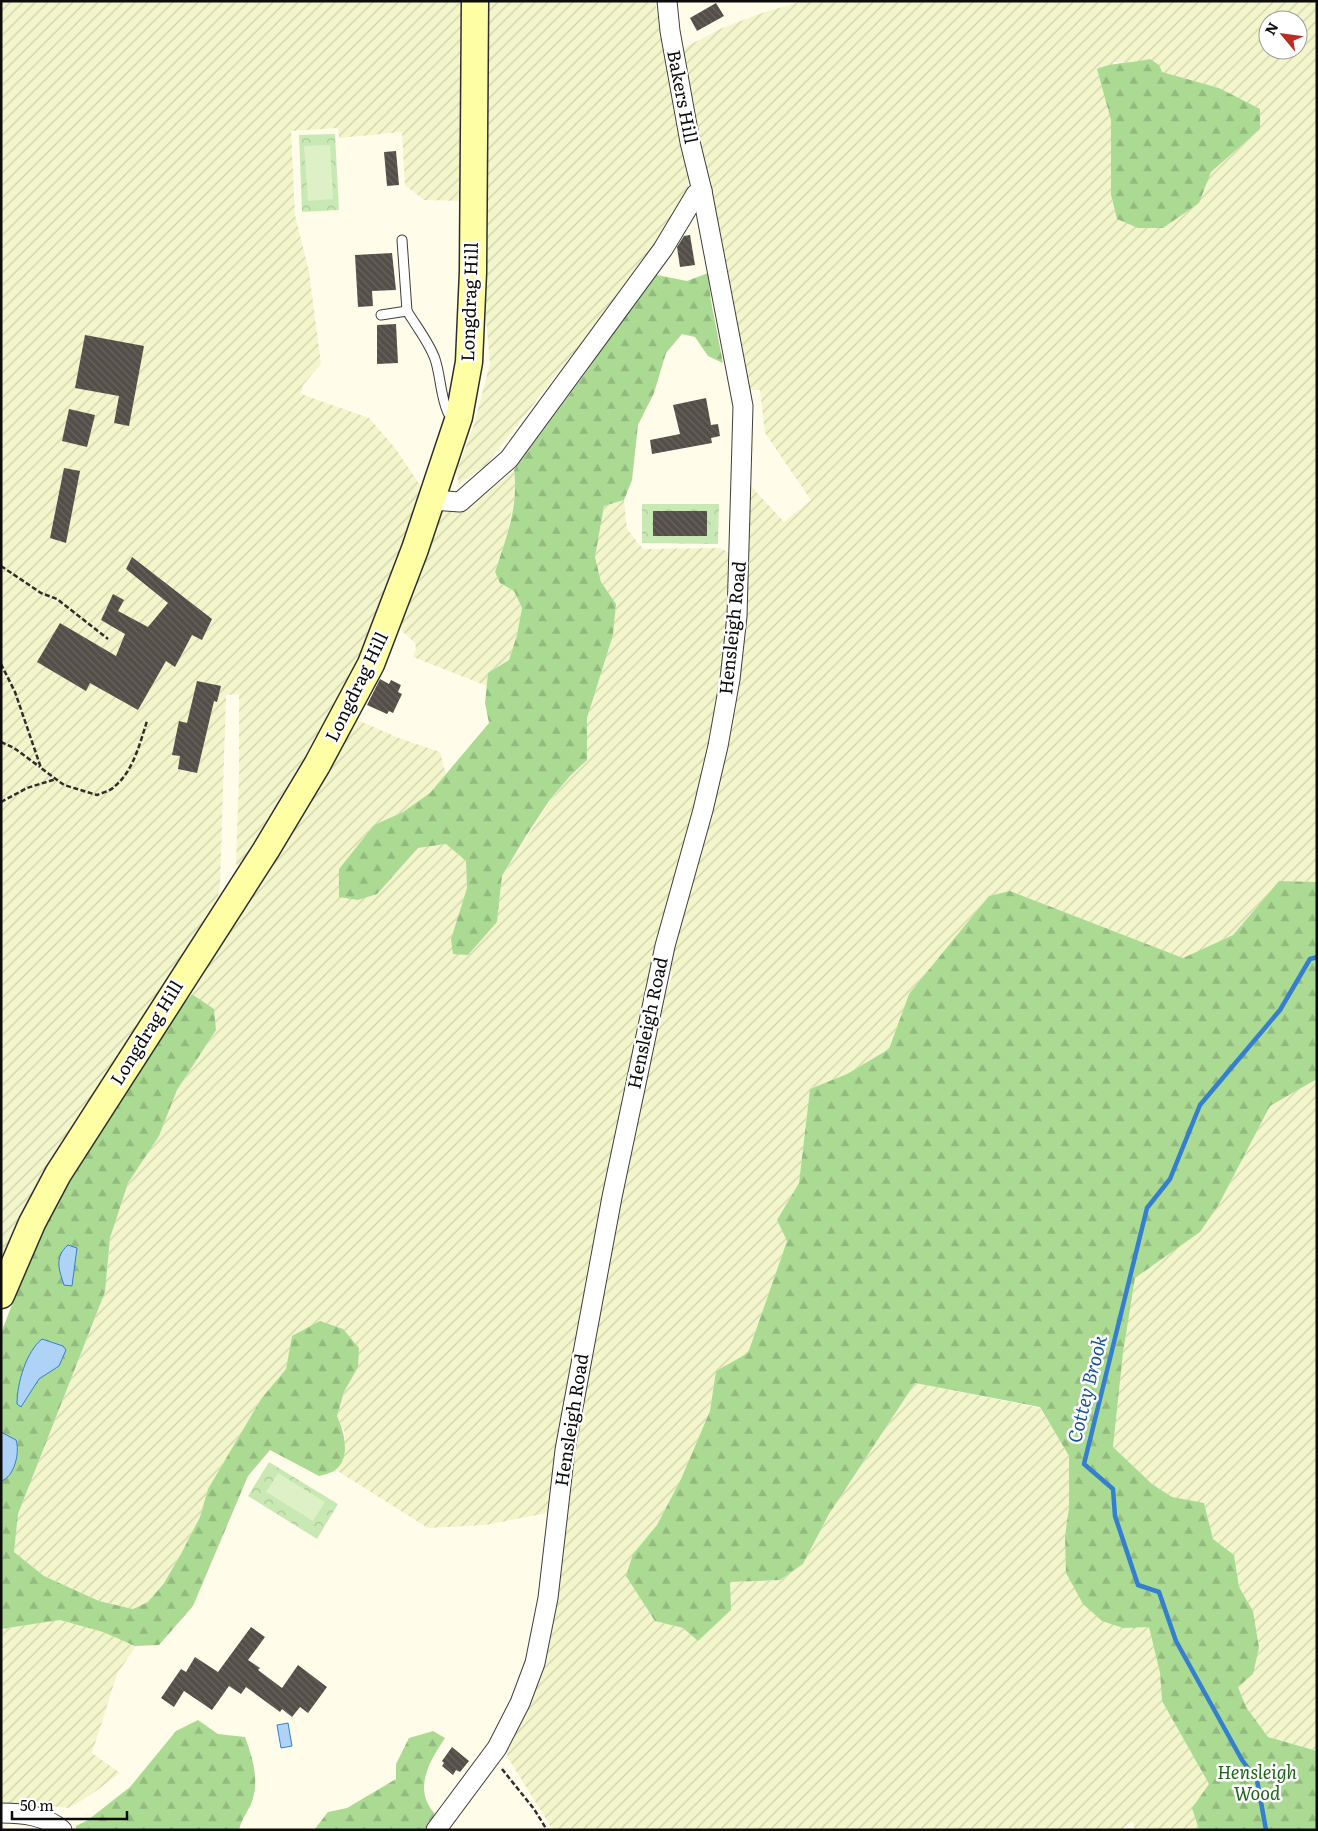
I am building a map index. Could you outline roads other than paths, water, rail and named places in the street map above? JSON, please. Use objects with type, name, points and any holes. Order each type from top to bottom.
[{"type":"main road","name":"Longdrag Hill","points":[[1,1295],[32,1223],[58,1174],[266,850],[354,699],[385,632],[459,417],[469,362],[472,292],[475,1]]},
{"type":"street","name":"Bakers Hill","points":[[667,1],[690,142],[702,191]]},
{"type":"street","points":[[432,500],[460,502],[509,459],[663,249],[696,194],[702,191]]},
{"type":"street","name":"Hensleigh Road","points":[[436,1830],[490,1757],[520,1703],[531,1677],[548,1598],[566,1450],[621,1150],[665,946],[703,810],[718,746],[730,679],[737,616],[743,406],[702,191]]},
{"type":"street","points":[[1,1813],[18,1813],[40,1817],[62,1830]]},
{"type":"lane","points":[[402,240],[407,310],[435,358],[442,399],[448,413],[459,417]]},
{"type":"lane","points":[[380,315],[407,310]]},
{"type":"water","points":[[68,1245],[77,1248],[72,1286],[64,1285],[59,1264],[61,1254]]},
{"type":"water","points":[[42,1339],[63,1346],[66,1350],[59,1366],[39,1379],[21,1407],[17,1404],[17,1396],[21,1378],[31,1352]]},
{"type":"water","points":[[1,1432],[16,1440],[17,1457],[10,1474],[1,1481]]},
{"type":"water","points":[[288,1723],[292,1746],[281,1748],[277,1725]]},
{"type":"waterway","name":"Cottey Brook","points":[[1266,1830],[1257,1780],[1242,1760],[1176,1641],[1159,1592],[1138,1585],[1115,1516],[1113,1489],[1084,1464],[1147,1208],[1170,1179],[1200,1105],[1280,1010],[1310,959],[1317,957]]},
{"type":"park label","name":"Hensleigh Wood","points":[[1257,1784]]}]
